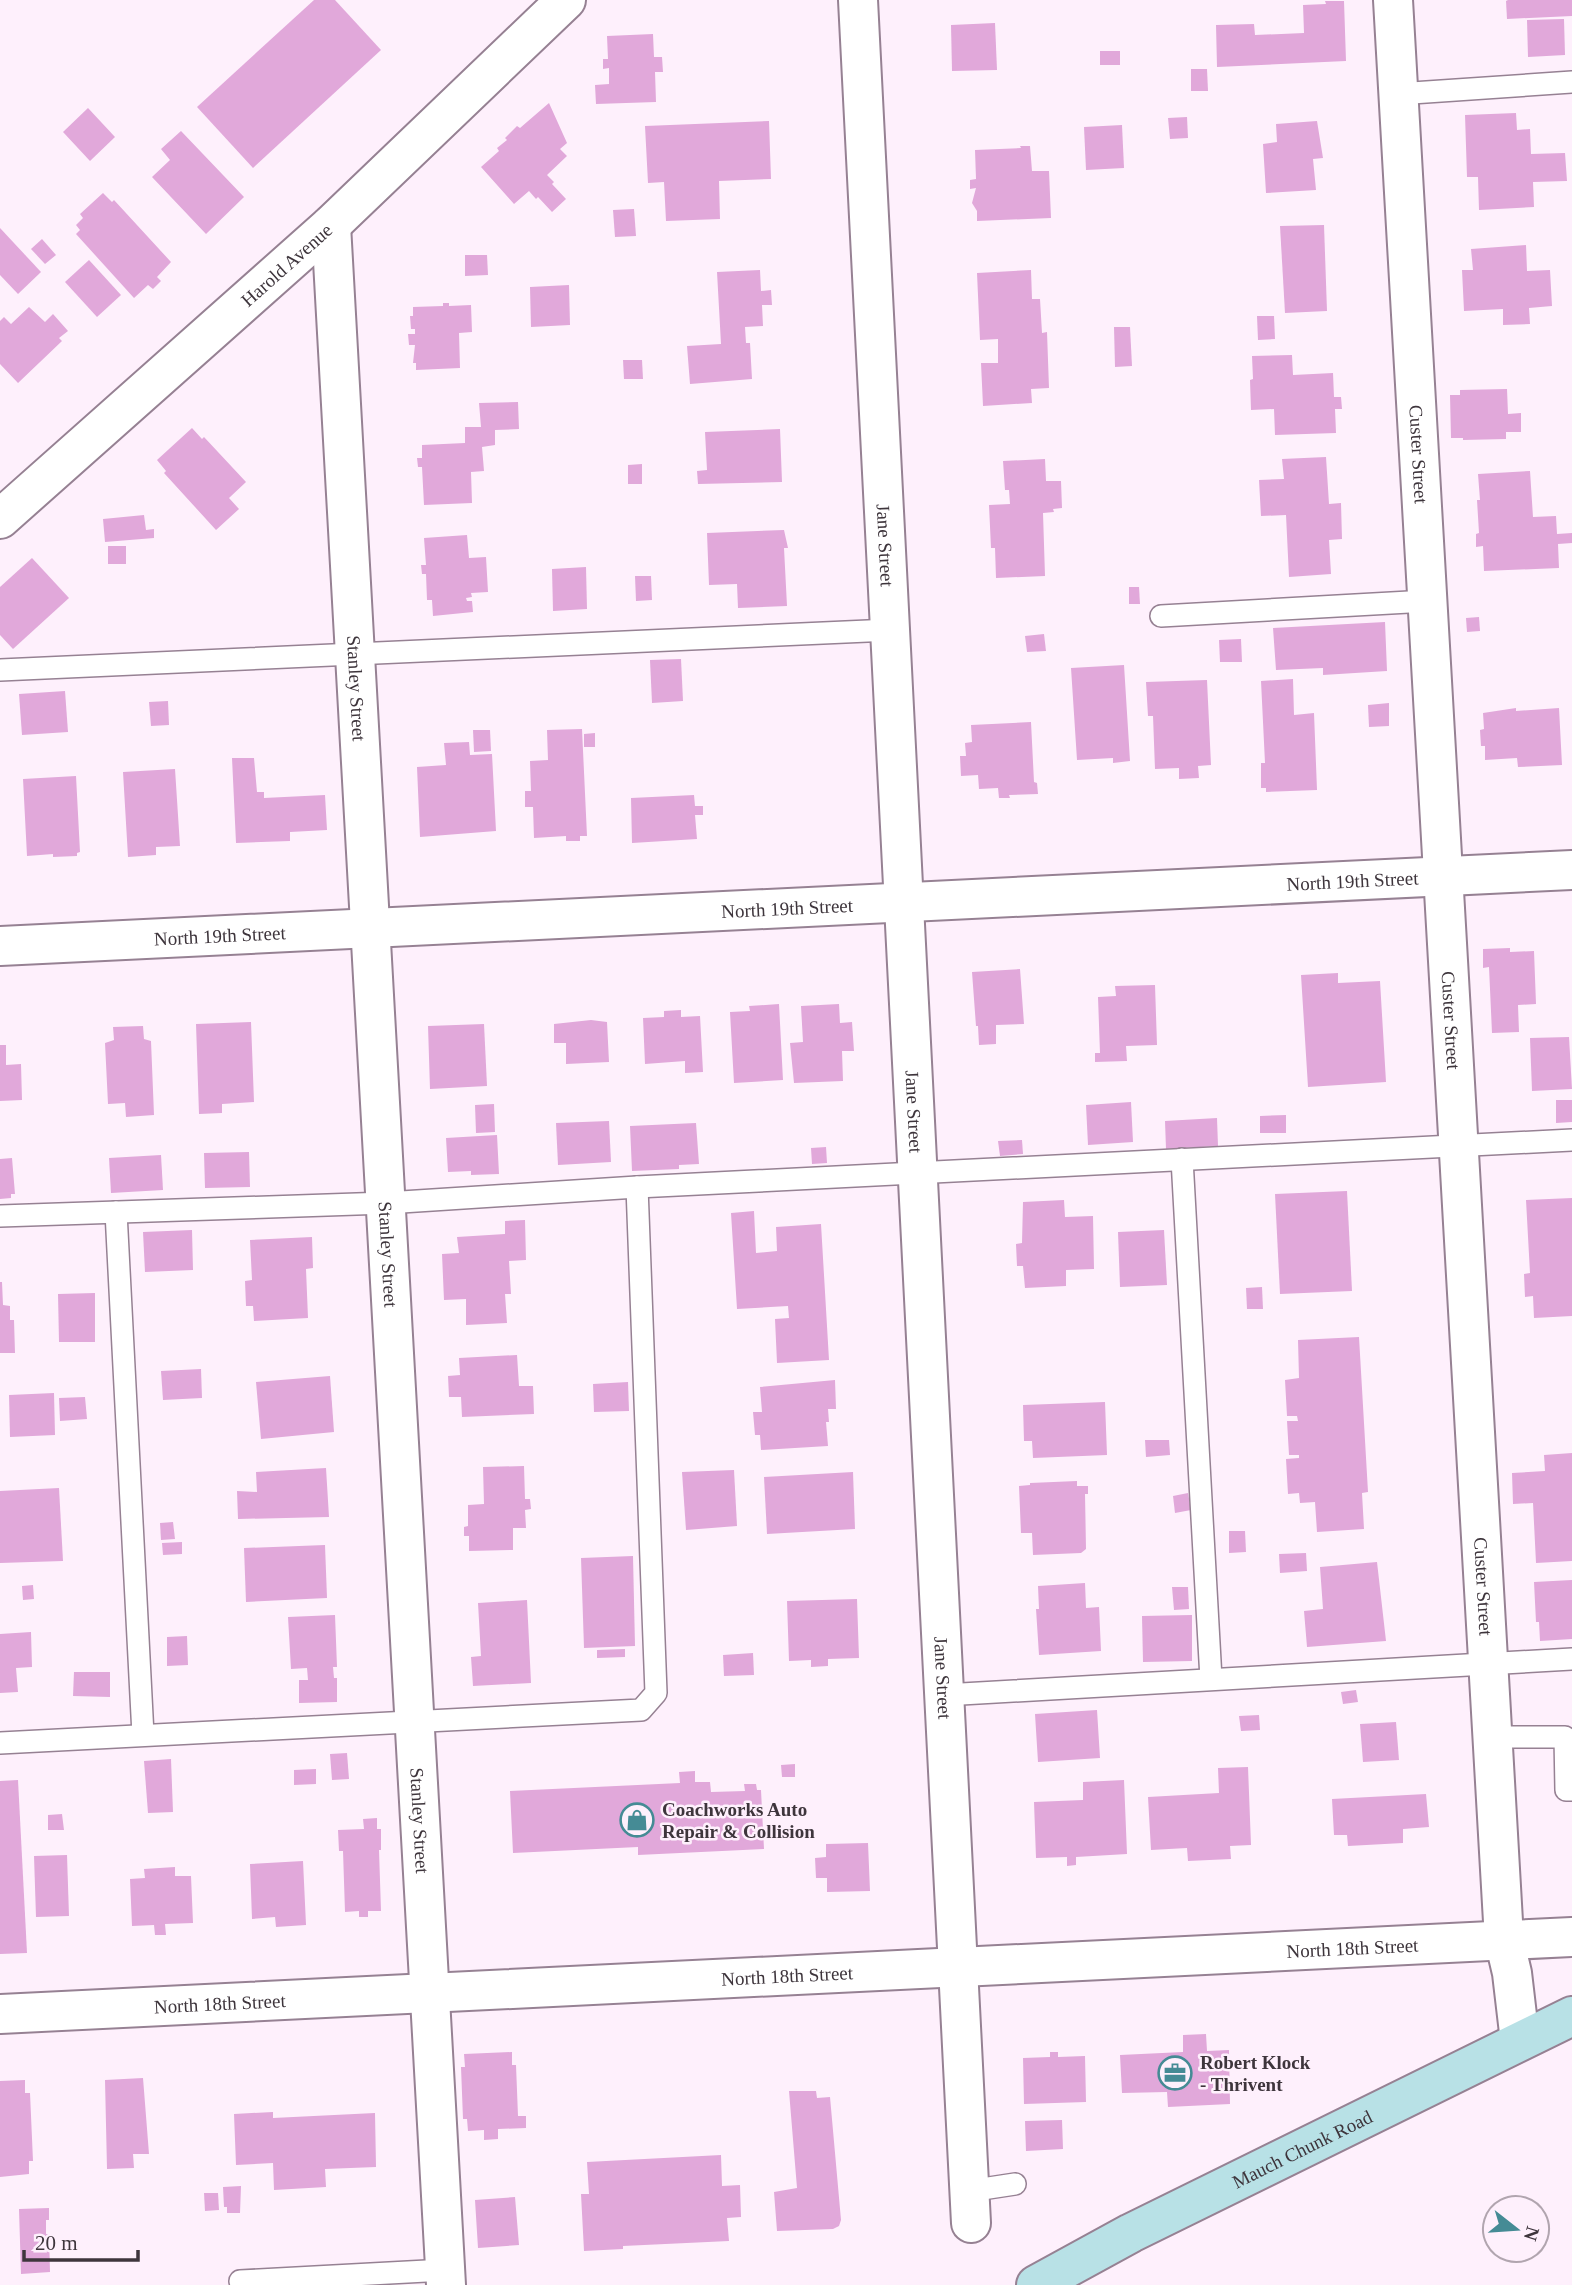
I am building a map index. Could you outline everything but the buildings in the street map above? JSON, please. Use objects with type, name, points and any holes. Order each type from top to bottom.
[{"type":"main road","name":"Mauch Chunk Road","points":[[1047,2282],[1131,2233],[1572,2015]]},
{"type":"street","name":"Harold Avenue","points":[[0,519],[331,225],[566,0]]},
{"type":"street","name":"Jane Street","points":[[858,0],[970,2207]]},
{"type":"street","name":"Custer Street","points":[[1393,0],[1504,1939],[1512,1973],[1520,2041]]},
{"type":"street","name":"Stanley Street","points":[[331,225],[445,2277]]},
{"type":"street","name":"North 19th Street","points":[[0,946],[1572,870]]},
{"type":"street","name":"North 18th Street","points":[[0,2014],[1572,1937]]},
{"type":"lane","points":[[1397,94],[1572,82]]},
{"type":"lane","points":[[1161,616],[1426,601]]},
{"type":"lane","points":[[0,670],[890,630]]},
{"type":"lane","points":[[0,1216],[386,1203],[637,1187],[1572,1140]]},
{"type":"lane","points":[[1182,1159],[1211,1679]]},
{"type":"lane","points":[[0,1743],[641,1710],[656,1693],[637,1187]]},
{"type":"lane","points":[[116,1212],[143,1735]]},
{"type":"lane","points":[[944,1695],[1572,1659]]},
{"type":"lane","points":[[1492,1737],[1565,1737],[1566,1790],[1572,1790]]},
{"type":"lane","points":[[970,2207],[1015,2184]]},
{"type":"lane","points":[[240,2281],[445,2277]]},
{"type":"place","name":"Coachworks Auto Repair & Collision","points":[[637,1820]]},
{"type":"place","name":"Robert Klock - Thrivent","points":[[1175,2073]]}]
